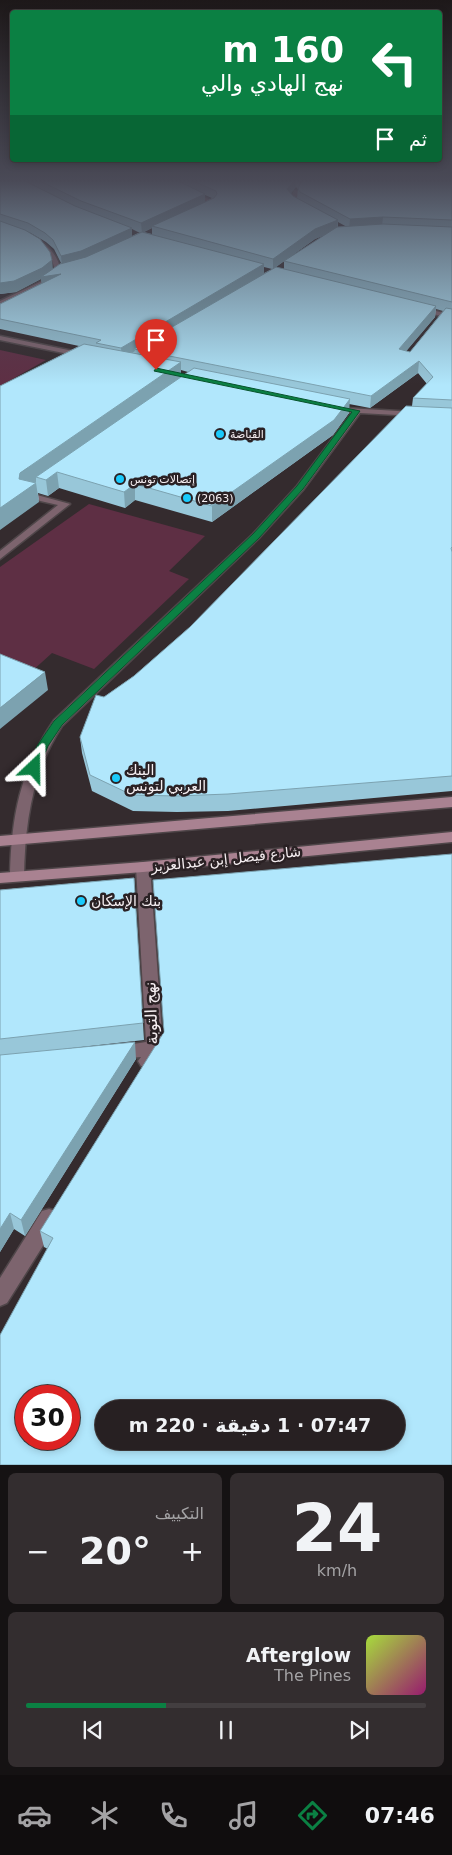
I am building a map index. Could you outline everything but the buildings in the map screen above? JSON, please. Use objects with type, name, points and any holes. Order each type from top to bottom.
[{"type":"main road","points":[[0,841],[452,802]]},
{"type":"main road","name":"شارع فيصل إبن عبدالعزيز","points":[[0,878],[142,867],[452,836]]},
{"type":"street","points":[[0,304],[46,281],[61,270],[49,248]]},
{"type":"street","points":[[414,308],[452,317]]},
{"type":"street","points":[[435,322],[442,315]]},
{"type":"street","points":[[0,338],[88,355],[67,364]]},
{"type":"street","points":[[339,408],[357,411],[426,415]]},
{"type":"street","points":[[17,877],[17,840],[34,768],[42,746],[58,723],[256,536],[300,488],[357,411]]},
{"type":"street","points":[[0,556],[65,504],[26,495],[34,489]]},
{"type":"street","name":"نهج التوبة","points":[[140,1073],[155,1048],[142,867]]},
{"type":"street","points":[[107,1053],[155,1048]]},
{"type":"street","points":[[0,1296],[57,1205]]},
{"type":"shaded area","points":[[0,350],[46,360],[0,386]]},
{"type":"shaded area","points":[[89,504],[205,536],[169,571],[189,579],[94,669],[52,653],[31,672],[0,657],[0,567]]},
{"type":"place","name":"القباضة","points":[[220,434]]},
{"type":"place","name":"إتصالات تونس","points":[[120,479]]},
{"type":"place","name":"(2063)","points":[[187,498]]},
{"type":"place","name":"البنك العربي لتونس","points":[[116,778]]},
{"type":"place","name":"بنك الإسكان","points":[[81,901]]},
{"type":"route","points":[[34,768],[42,746],[58,723],[256,536],[300,488],[357,411],[156,370]]}]
